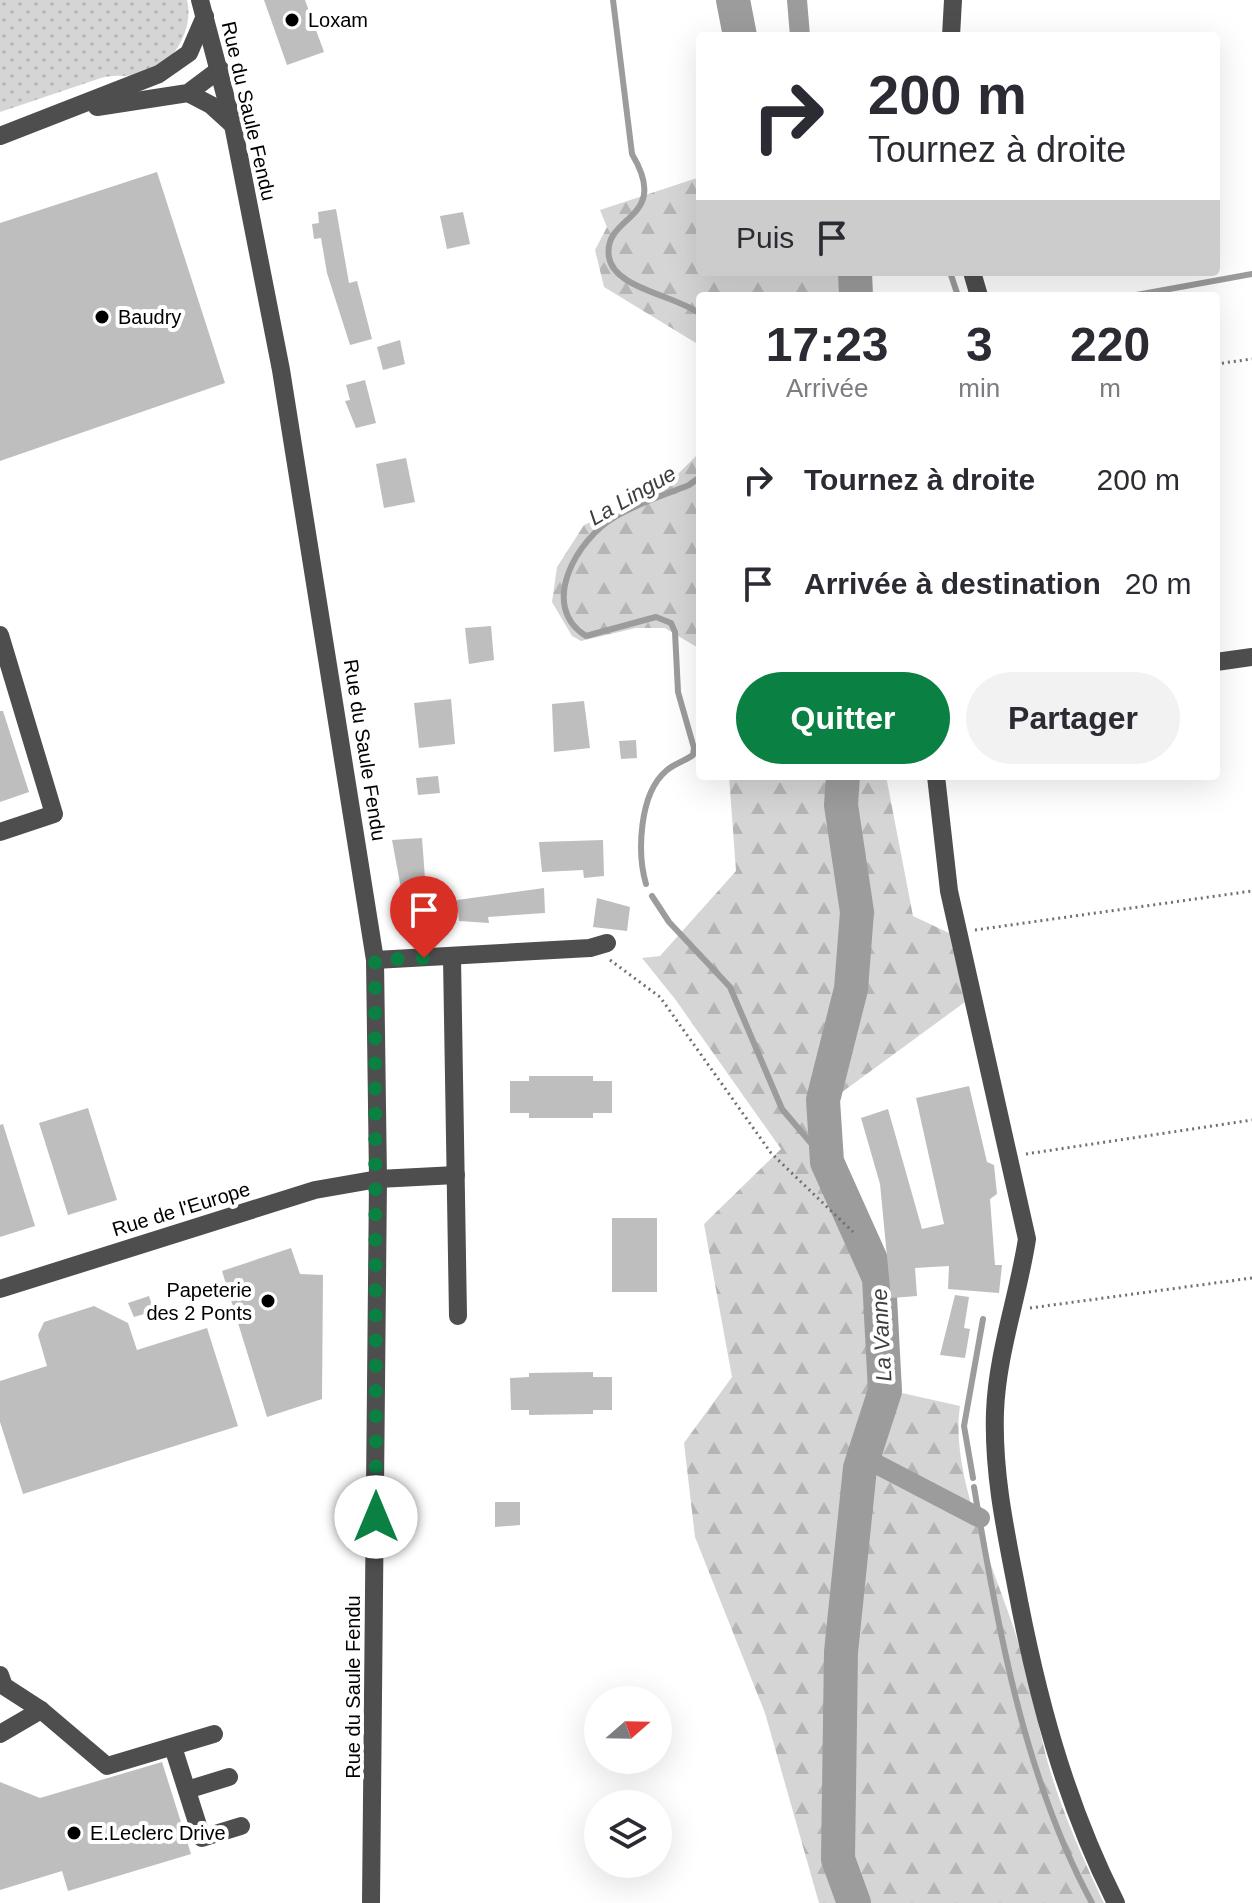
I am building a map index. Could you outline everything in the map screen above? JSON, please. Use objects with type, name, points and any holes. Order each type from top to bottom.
[{"type":"street","points":[[951,32],[953,0]]},
{"type":"street","points":[[0,136],[159,74],[189,53],[203,8]]},
{"type":"street","name":"Rue du Saule Fendu","points":[[203,8],[233,125],[281,370],[375,960],[378,1179],[371,1903]]},
{"type":"street","points":[[55,115],[188,93],[220,69]]},
{"type":"street","points":[[188,93],[211,105],[233,125]]},
{"type":"street","points":[[0,635],[54,814],[0,832]]},
{"type":"street","points":[[1220,661],[1252,657]]},
{"type":"street","points":[[936,780],[942,841],[1027,1239],[1016,1305],[1000,1367],[995,1409],[1001,1504],[1047,1727],[1068,1794],[1116,1903]]},
{"type":"street","points":[[375,960],[452,958],[598,945]]},
{"type":"street","points":[[452,958],[458,1316]]},
{"type":"street","name":"Rue de l'Europe","points":[[0,1289],[315,1190],[378,1179],[456,1175]]},
{"type":"street","points":[[0,1675],[4,1686],[41,1710],[107,1766],[214,1734]]},
{"type":"street","points":[[0,1734],[41,1710]]},
{"type":"street","points":[[173,1747],[202,1838],[241,1826]]},
{"type":"street","points":[[187,1790],[229,1777]]},
{"type":"path","points":[[1220,363],[1252,359]]},
{"type":"path","points":[[960,932],[1252,891]]},
{"type":"path","points":[[598,945],[660,997],[771,1153],[853,1232]]},
{"type":"path","points":[[1011,1156],[1252,1120]]},
{"type":"path","points":[[1016,1305],[1029,1308],[1074,1304],[1252,1278]]},
{"type":"green space","points":[[0,0],[187,0],[189,12],[178,48],[150,72],[101,78],[0,112]]},
{"type":"green space","points":[[696,178],[696,276],[864,276],[866,292],[696,292],[696,343],[604,287],[595,250],[607,227],[600,210]]},
{"type":"green space","points":[[696,456],[696,647],[665,628],[636,628],[581,641],[572,636],[552,602],[557,567],[584,525],[665,487]]},
{"type":"green space","points":[[729,780],[887,780],[913,916],[949,933],[965,1002],[834,1098],[836,1159],[886,1278],[893,1391],[960,1406],[962,1464],[978,1528],[1020,1648],[1055,1785],[1104,1903],[819,1903],[765,1713],[695,1537],[684,1443],[732,1377],[704,1224],[781,1149],[675,999],[642,958],[660,956],[736,871]]},
{"type":"building","name":"Loxam","points":[[264,0],[305,0],[324,52],[287,65]]},
{"type":"building","name":"Baudry","points":[[157,172],[225,383],[0,461],[0,223]]},
{"type":"building","points":[[336,209],[349,283],[357,281],[372,339],[350,345],[327,273],[321,238],[314,239],[312,224],[319,223],[318,212]]},
{"type":"building","points":[[463,212],[470,244],[447,249],[440,216]]},
{"type":"building","points":[[400,340],[405,364],[383,370],[377,347]]},
{"type":"building","points":[[365,380],[376,423],[356,428],[345,401],[350,400],[346,385]]},
{"type":"building","points":[[406,458],[415,502],[384,508],[376,464]]},
{"type":"building","points":[[491,626],[494,660],[469,664],[465,628]]},
{"type":"building","points":[[451,699],[455,744],[419,748],[414,703]]},
{"type":"building","points":[[584,701],[590,748],[554,752],[552,704]]},
{"type":"building","points":[[0,711],[3,711],[29,792],[0,802]]},
{"type":"building","points":[[636,740],[637,758],[621,759],[619,741]]},
{"type":"building","points":[[438,776],[440,793],[418,795],[416,778]]},
{"type":"building","points":[[422,838],[426,892],[402,894],[392,840]]},
{"type":"building","points":[[603,840],[604,876],[584,878],[583,870],[542,872],[539,842]]},
{"type":"building","points":[[544,888],[545,913],[488,917],[489,923],[459,921],[457,900]]},
{"type":"building","points":[[597,898],[630,907],[627,931],[593,927]]},
{"type":"building","points":[[529,1076],[593,1076],[593,1081],[612,1081],[612,1113],[593,1113],[593,1118],[529,1118],[529,1113],[510,1113],[510,1081],[529,1081]]},
{"type":"building","points":[[969,1086],[987,1162],[994,1165],[997,1194],[990,1199],[995,1265],[1002,1265],[999,1293],[948,1289],[949,1266],[915,1268],[917,1296],[891,1298],[880,1184],[861,1118],[888,1109],[922,1229],[944,1224],[916,1098]]},
{"type":"building","points":[[88,1108],[117,1200],[68,1215],[39,1123]]},
{"type":"building","points":[[3,1124],[35,1226],[0,1237],[0,1125]]},
{"type":"building","points":[[612,1218],[657,1218],[657,1292],[612,1292]]},
{"type":"building","points":[[291,1248],[300,1274],[323,1275],[322,1399],[267,1417],[222,1271]]},
{"type":"building","points":[[955,1295],[969,1297],[964,1328],[970,1329],[965,1358],[940,1355]]},
{"type":"building","points":[[149,1296],[154,1311],[134,1317],[128,1303]]},
{"type":"building","points":[[94,1306],[128,1323],[137,1350],[207,1328],[238,1426],[23,1494],[0,1422],[0,1381],[47,1366],[38,1335],[44,1322]]},
{"type":"building","points":[[593,1372],[593,1377],[612,1377],[612,1410],[593,1410],[593,1414],[529,1415],[529,1410],[511,1410],[510,1378],[529,1377],[529,1373]]},
{"type":"building","points":[[495,1502],[520,1502],[520,1525],[495,1527]]},
{"type":"building","name":"E.Leclerc Drive","points":[[162,1762],[191,1854],[68,1891],[62,1871],[0,1890],[0,1782],[40,1798]]},
{"type":"waterway","name":"La Lingue","points":[[613,0],[632,154],[642,176],[644,192],[640,205],[615,232],[609,257],[613,268],[622,277],[696,311]]},
{"type":"waterway","name":"La Vanne","points":[[733,0],[739,32]]},
{"type":"waterway","points":[[797,0],[800,32]]},
{"type":"waterway","points":[[1153,292],[1252,274]]},
{"type":"waterway","name":"La Vanne","points":[[855,276],[856,292]]},
{"type":"waterway","points":[[951,276],[957,292]]},
{"type":"waterway","name":"La Lingue","points":[[646,884],[641,841],[650,794],[666,771],[693,755],[694,748],[678,692],[675,632],[671,623],[656,617],[586,636],[572,623],[565,608],[564,591],[576,556],[601,527],[642,503],[696,480]]},
{"type":"waterway","name":"La Vanne","points":[[843,780],[841,805],[857,912],[851,989],[823,1100],[827,1162],[879,1278],[885,1391],[860,1468],[841,1652],[838,1859],[854,1903]]},
{"type":"waterway","name":"La Lingue","points":[[652,896],[669,922],[730,987],[782,1109],[827,1162]]},
{"type":"waterway","points":[[973,1478],[964,1426],[983,1319]]},
{"type":"waterway","points":[[863,1457],[980,1518]]},
{"type":"waterway","points":[[974,1487],[1004,1647],[1031,1754],[1069,1855],[1092,1903]]},
{"type":"place","name":"Loxam","points":[[292,20]]},
{"type":"place","name":"Baudry","points":[[102,317]]},
{"type":"place","name":"Papeterie des 2 Ponts","points":[[268,1301]]},
{"type":"place","name":"E.Leclerc Drive","points":[[74,1833]]},
{"type":"route","points":[[376,1517],[378,1179],[375,960],[424,958]]}]
